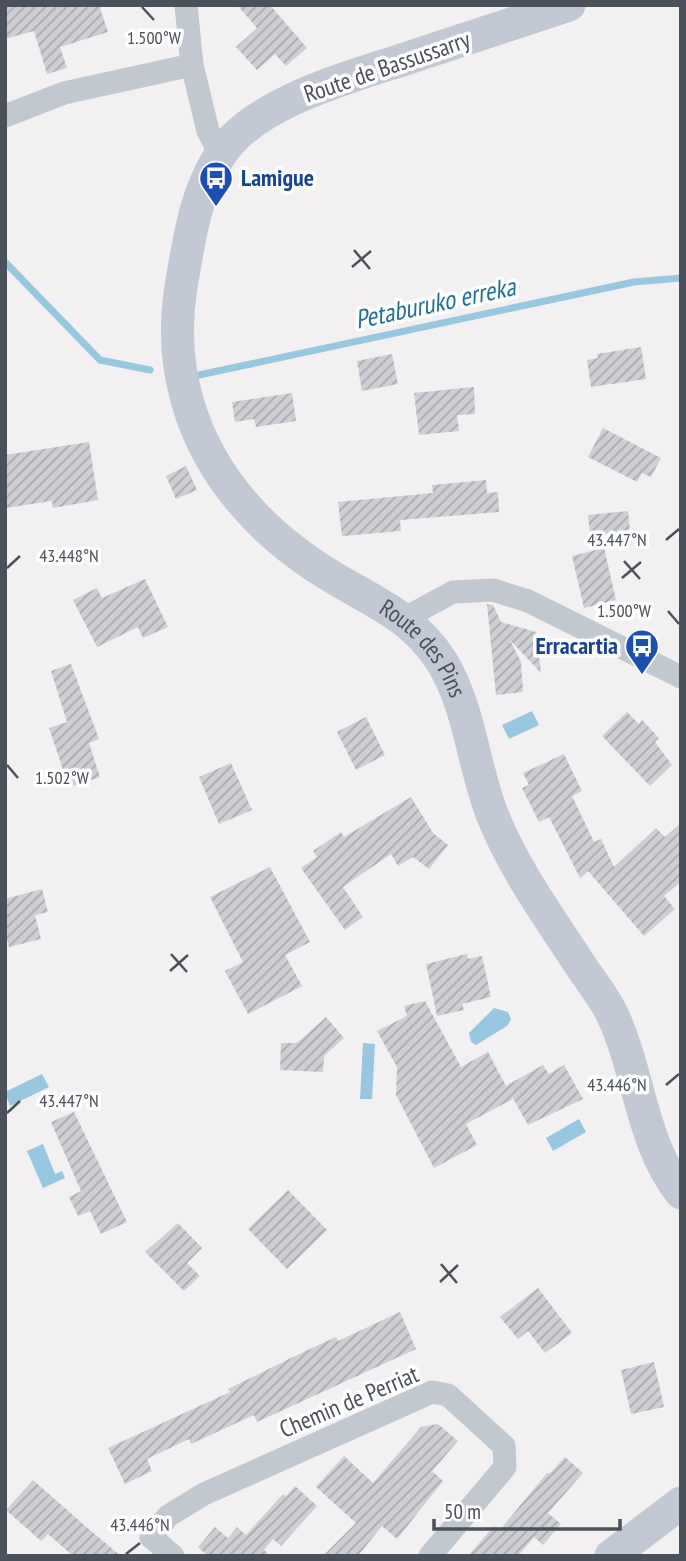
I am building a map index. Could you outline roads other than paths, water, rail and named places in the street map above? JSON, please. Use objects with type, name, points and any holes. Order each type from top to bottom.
[{"type":"street","points":[[186,5],[192,65],[208,131],[220,154]]},
{"type":"street","name":"Route de Bassussarry","points":[[220,154],[248,125],[303,93],[569,5]]},
{"type":"street","points":[[5,116],[64,93],[192,65]]},
{"type":"street","name":"Route des Pins","points":[[220,154],[195,207],[176,317],[177,362],[192,419],[215,468],[271,534],[318,568],[405,618],[443,663],[463,709],[492,813],[521,874],[611,1013],[632,1069],[646,1130],[681,1194]]},
{"type":"street","points":[[405,618],[453,592],[494,590],[528,601],[681,677]]},
{"type":"street","name":"Chemin de Perriat","points":[[173,1556],[151,1536],[168,1516],[204,1494],[432,1392],[448,1395],[504,1446],[505,1467],[430,1556]]},
{"type":"street","points":[[611,1556],[681,1503]]},
{"type":"water","points":[[532,711],[539,725],[509,739],[502,725]]},
{"type":"water","points":[[494,1008],[508,1012],[511,1019],[507,1026],[476,1045],[471,1042],[469,1033]]},
{"type":"water","points":[[363,1043],[375,1044],[372,1099],[360,1099]]},
{"type":"water","points":[[42,1074],[49,1087],[10,1106],[5,1092]]},
{"type":"water","points":[[579,1119],[586,1132],[553,1151],[546,1138]]},
{"type":"water","points":[[43,1144],[55,1174],[62,1171],[65,1178],[43,1188],[27,1151]]},
{"type":"waterway","name":"Petaburuko erreka","points":[[5,262],[100,360],[150,370]]},
{"type":"waterway","name":"Petaburuko erreka","points":[[199,375],[634,282],[681,278]]},
{"type":"place","name":"Lamigue","points":[[216,208]]},
{"type":"place","name":"Erracartia","points":[[642,676]]}]
